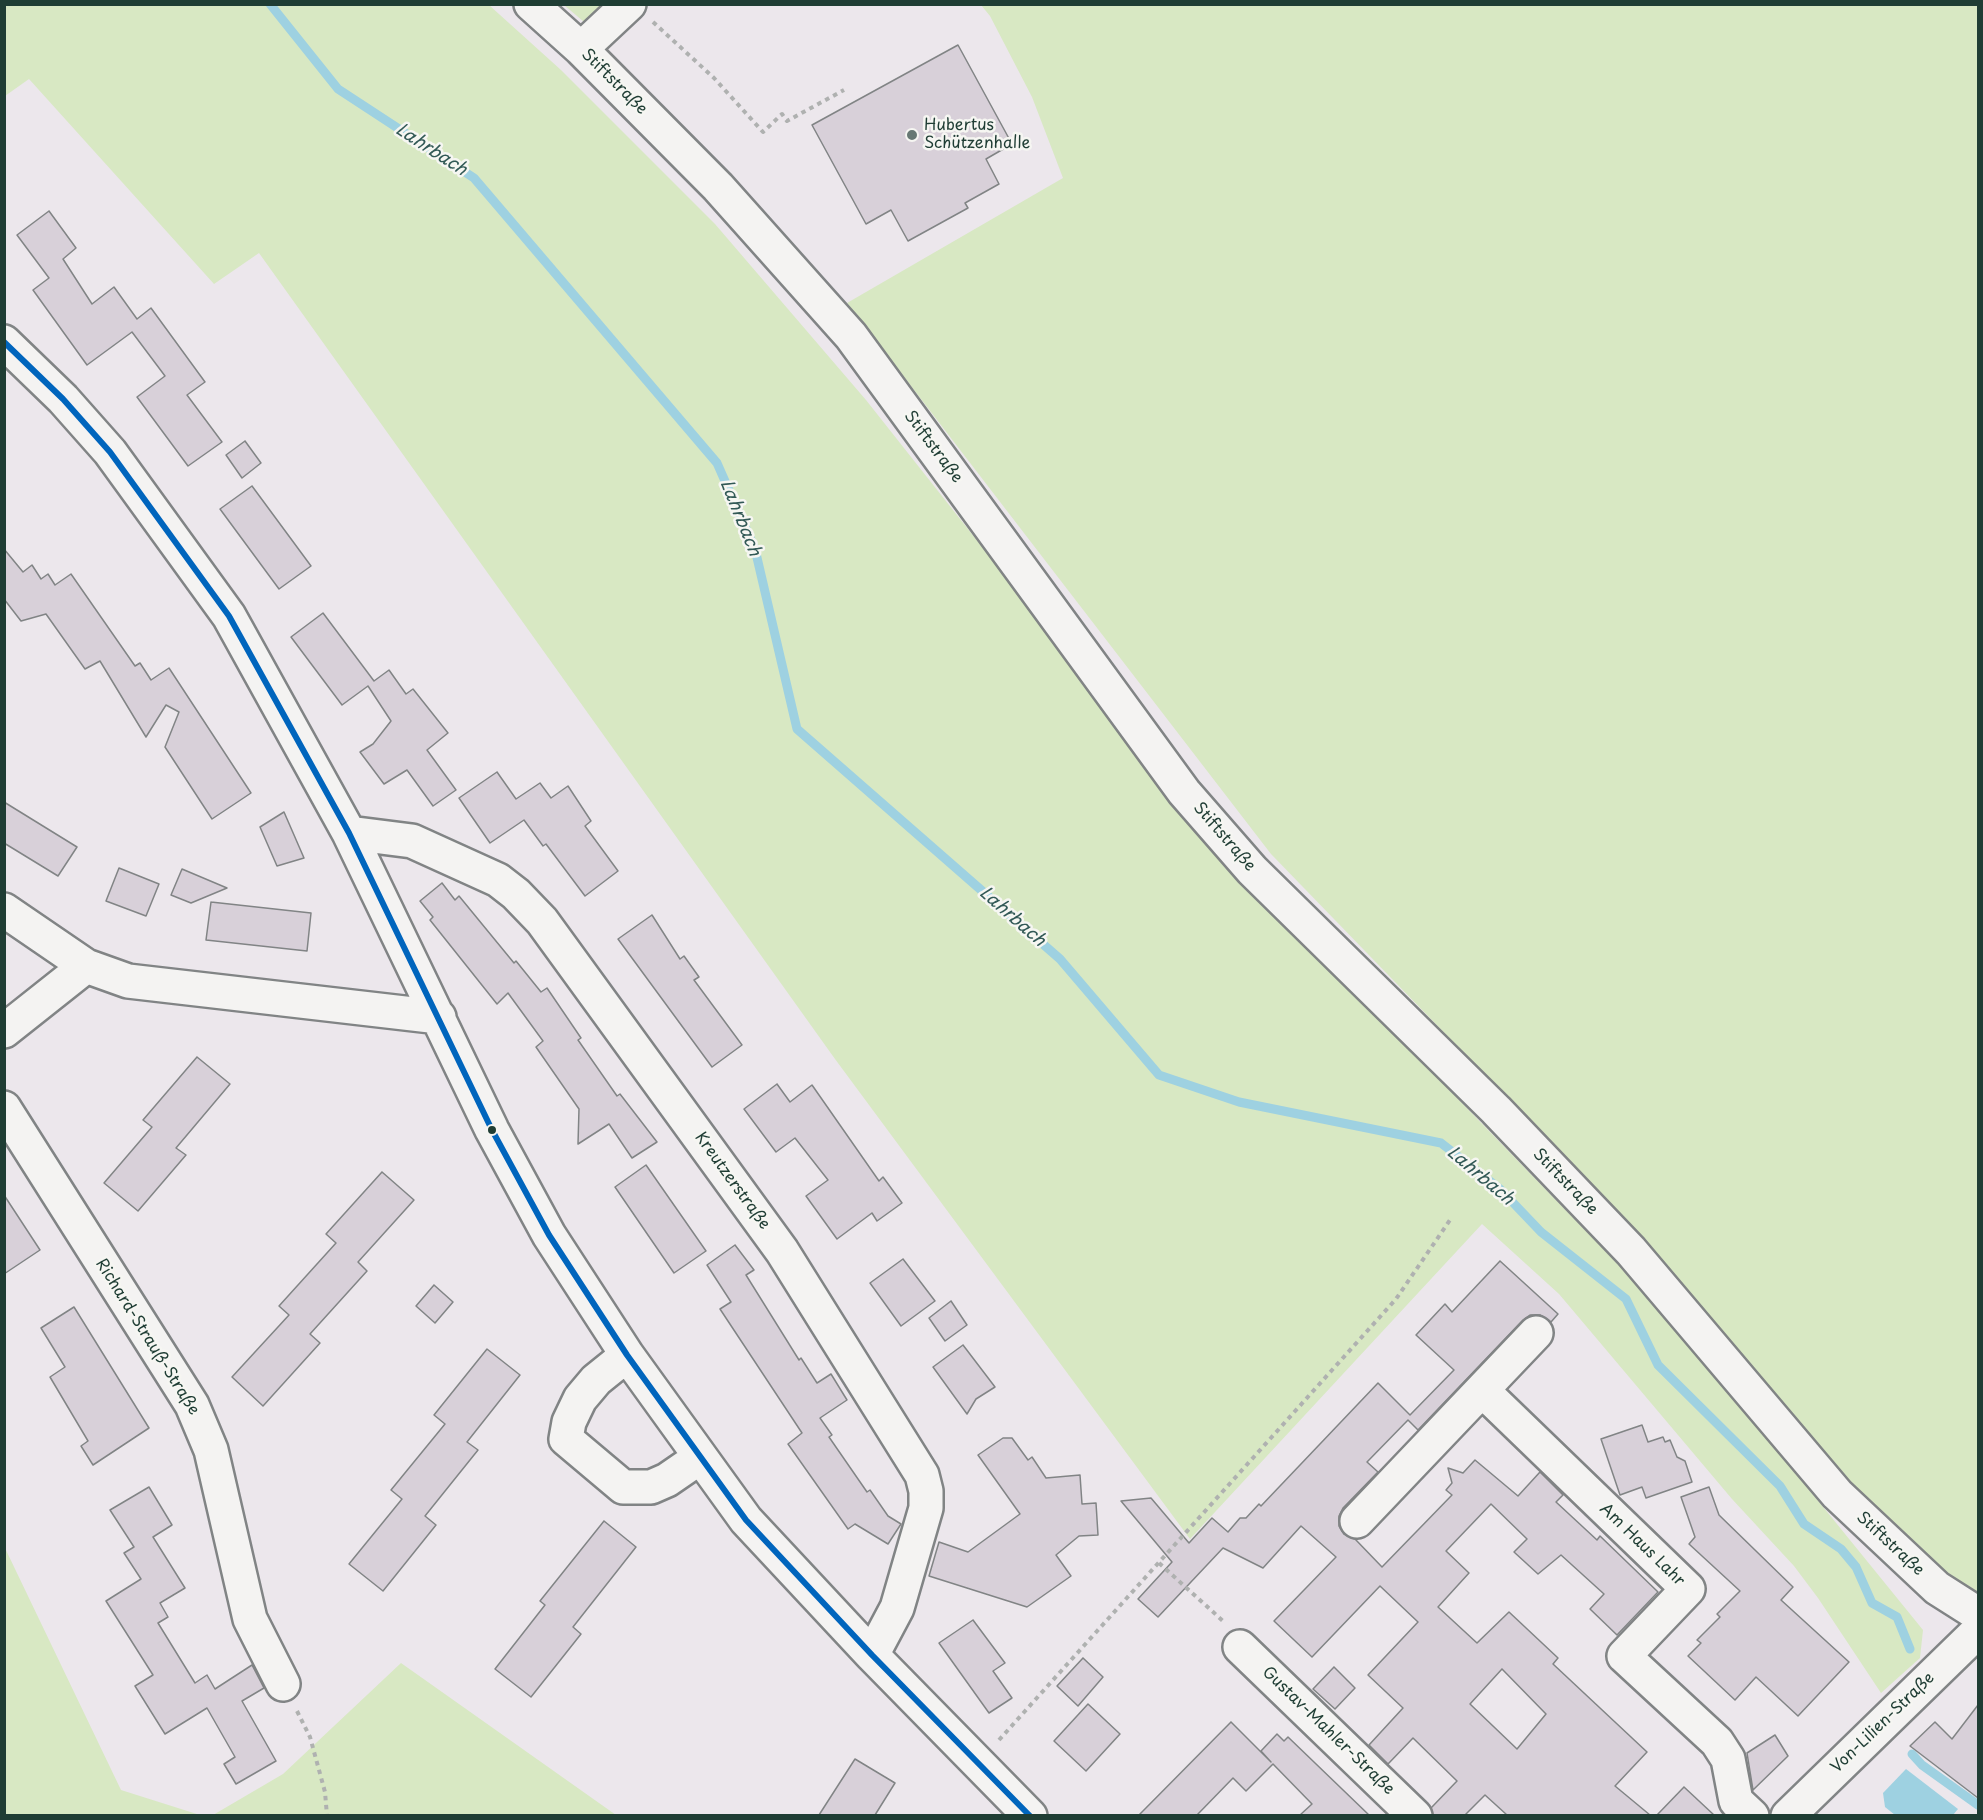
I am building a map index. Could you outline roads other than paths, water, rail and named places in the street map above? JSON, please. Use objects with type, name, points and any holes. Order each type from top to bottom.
[{"type":"street","name":"Stiftstraße","points":[[531,4],[581,49],[718,187],[851,336],[1184,792],[1252,870],[1497,1110],[1623,1243],[1837,1494],[1937,1588],[1978,1614]]},
{"type":"street","points":[[581,49],[640,13]]},
{"type":"street","points":[[4,342],[63,399],[110,452],[230,615],[349,833],[492,1130],[549,1235],[627,1355],[699,1458],[746,1520],[872,1655],[1030,1815]]},
{"type":"street","name":"Kreutzerstraße","points":[[349,833],[412,841],[498,880],[516,894],[549,931],[782,1251],[922,1475],[926,1491],[926,1508],[897,1608],[872,1655]]},
{"type":"street","points":[[4,910],[86,966],[128,981],[439,1017]]},
{"type":"street","points":[[4,1031],[86,966]]},
{"type":"street","name":"Richard-Strauß-Straße","points":[[4,1108],[192,1405],[211,1450],[250,1620],[284,1684]]},
{"type":"street","points":[[1357,1521],[1536,1333]]},
{"type":"street","points":[[627,1355],[596,1380],[580,1399],[566,1439],[623,1487],[651,1487],[699,1458]]},
{"type":"street","name":"Am Haus Lahr","points":[[1482,1390],[1688,1589],[1624,1656],[1717,1742],[1728,1759],[1736,1801],[1752,1815]]},
{"type":"street","name":"Von-Lilien-Straße","points":[[1788,1815],[1978,1631]]},
{"type":"street","name":"Gustav-Mahler-Straße","points":[[1240,1647],[1416,1815]]},
{"type":"water","points":[[1906,1769],[1958,1809],[1953,1815],[1895,1815],[1885,1807],[1883,1793]]},
{"type":"waterway","name":"Lahrbach","points":[[270,4],[338,89],[474,178],[717,463],[755,549],[797,729],[1060,959],[1159,1075],[1239,1102],[1441,1143],[1500,1189],[1541,1232],[1626,1299],[1658,1365],[1780,1486],[1804,1524],[1841,1549],[1856,1567],[1872,1603],[1897,1617],[1910,1649]]},
{"type":"waterway","name":"Lahrbach","points":[[1912,1754],[1922,1765],[1978,1805]]},
{"type":"place","name":"Hubertus Schützenhalle","points":[[912,135]]}]
